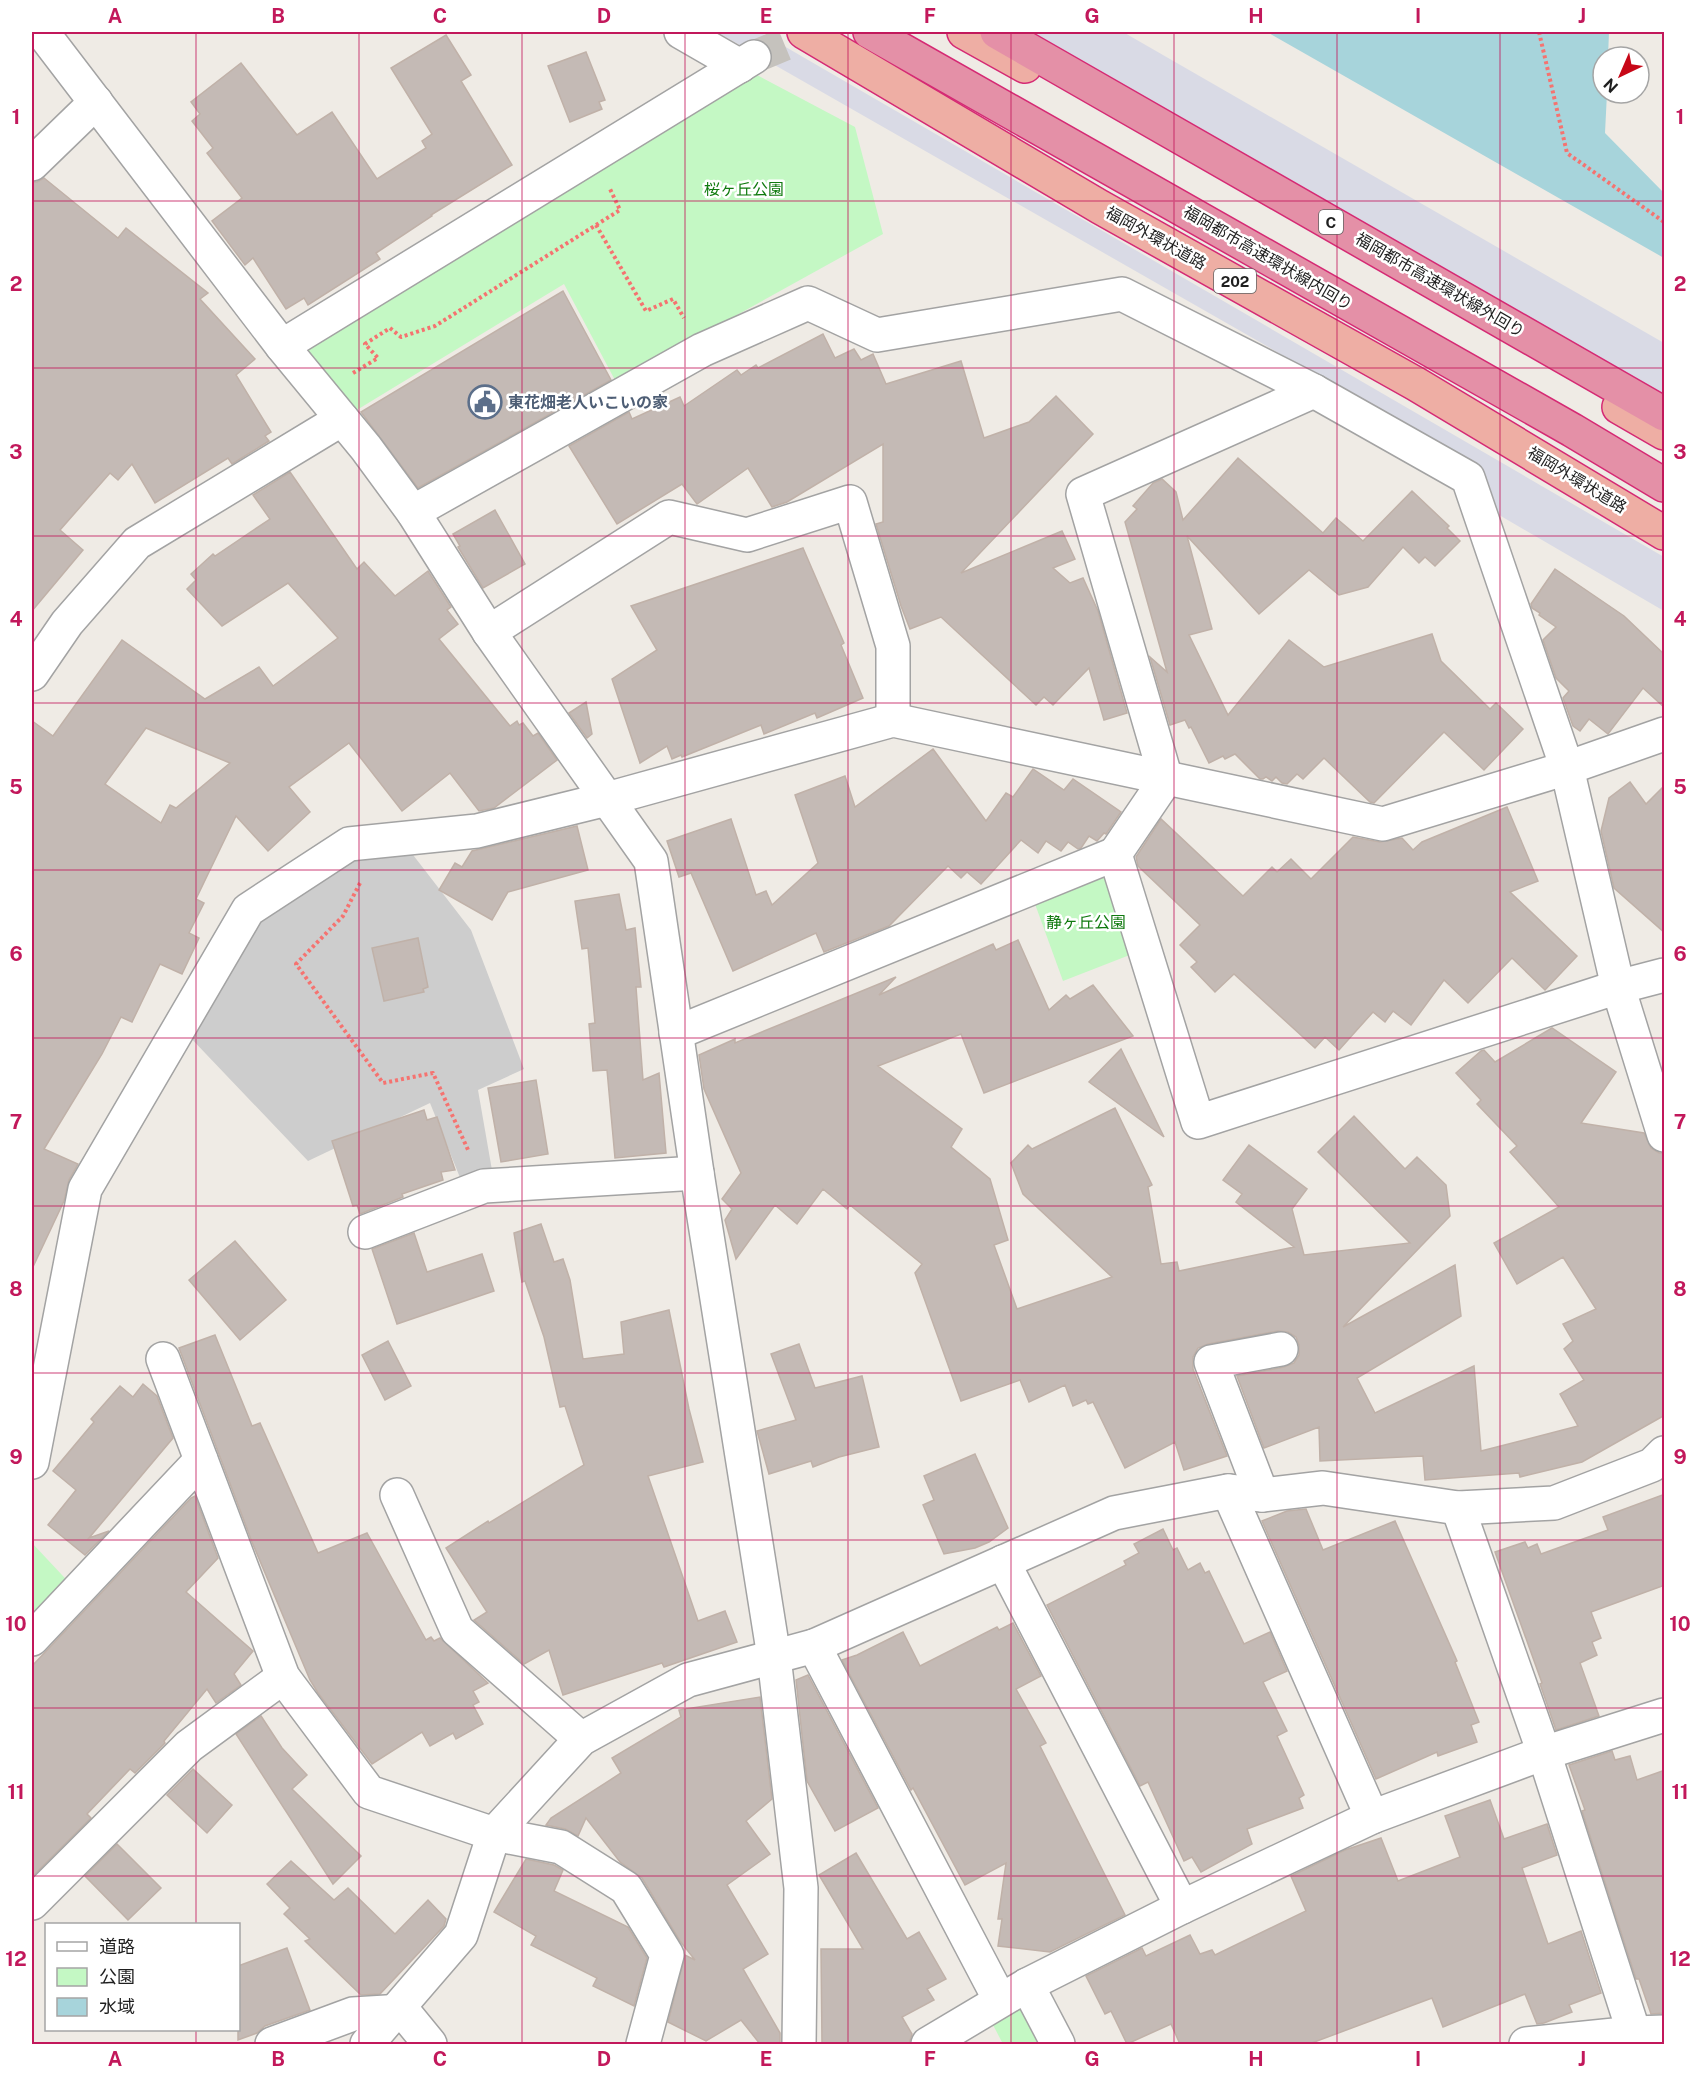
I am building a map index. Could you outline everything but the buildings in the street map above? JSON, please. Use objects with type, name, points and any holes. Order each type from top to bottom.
[{"type":"highway","name":"福岡外環状道路","points":[[804,32],[1100,207],[1416,384],[1665,533]]},
{"type":"highway","name":"福岡都市高速環状線内回り","points":[[870,32],[1665,485]]},
{"type":"highway","points":[[964,32],[1665,433]]},
{"type":"highway","name":"福岡都市高速環状線外回り","points":[[997,32],[1665,414]]},
{"type":"street","points":[[42,32],[282,346],[413,512],[489,632],[651,861],[697,1173],[774,1657],[801,1887],[799,2044]]},
{"type":"street","points":[[282,346],[747,61],[681,32]]},
{"type":"street","points":[[32,164],[96,102]]},
{"type":"street","points":[[413,512],[702,350],[808,303],[877,335],[1122,294],[1314,391],[1468,478],[1566,768],[1618,987],[1665,1135]]},
{"type":"street","points":[[1166,779],[1083,494],[1314,391]]},
{"type":"street","points":[[32,674],[67,623],[137,543],[342,420]]},
{"type":"street","points":[[489,632],[669,517],[747,535],[850,502],[893,646],[892,720]]},
{"type":"street","points":[[32,1462],[85,1190],[248,910],[349,844],[477,831],[607,800],[892,720],[1383,824],[1566,768],[1665,734]]},
{"type":"street","points":[[676,1033],[1115,854],[1166,779]]},
{"type":"street","points":[[1115,854],[1198,1122],[1618,987],[1665,975]]},
{"type":"street","points":[[365,1232],[484,1186],[697,1173]]},
{"type":"street","points":[[1262,1495],[1211,1362],[1281,1349]]},
{"type":"street","points":[[163,1359],[282,1677],[369,1792],[494,1834],[561,1847],[626,1888],[667,1955],[643,2044]]},
{"type":"street","points":[[367,2044],[461,1935],[494,1834],[581,1739],[688,1680],[814,1646],[1114,1513],[1228,1491],[1262,1495],[1323,1488],[1458,1508],[1554,1503],[1652,1465],[1665,1453]]},
{"type":"street","points":[[32,1639],[201,1460]]},
{"type":"street","points":[[1228,1491],[1372,1816]]},
{"type":"street","points":[[397,1495],[457,1630],[581,1739]]},
{"type":"street","points":[[1458,1508],[1544,1754],[1649,2033],[1526,2044]]},
{"type":"street","points":[[1003,1562],[1182,1906]]},
{"type":"street","points":[[814,1646],[1014,1992],[1058,2044]]},
{"type":"street","points":[[32,1903],[189,1746],[282,1677]]},
{"type":"street","points":[[928,2044],[1014,1992],[1182,1906],[1372,1816],[1544,1754],[1665,1714]]},
{"type":"street","points":[[272,2044],[353,2014],[396,2011],[403,2011],[430,2044]]},
{"type":"path","points":[[1539,32],[1567,153],[1665,222]]},
{"type":"path","points":[[319,393],[378,358],[365,344],[390,328],[400,337],[435,326],[620,210],[593,156]]},
{"type":"path","points":[[596,225],[646,311],[673,298],[702,350]]},
{"type":"path","points":[[361,882],[343,916],[296,964],[384,1083],[433,1073],[484,1186]]},
{"type":"shaded area","points":[[717,32],[760,32],[1664,557],[1664,611],[1494,512],[1482,469]]},
{"type":"shaded area","points":[[1019,32],[1123,32],[1664,343],[1664,407]]},
{"type":"shaded area","points":[[400,838],[471,930],[524,1069],[478,1090],[493,1176],[463,1185],[430,1103],[308,1161],[186,1033],[248,910]]},
{"type":"green space","name":"桜ヶ丘公園","points":[[740,66],[855,127],[883,234],[616,382],[564,284],[342,419],[282,346]]},
{"type":"green space","name":"静ヶ丘公園","points":[[1112,861],[1140,951],[1063,981],[1031,893]]},
{"type":"green space","points":[[32,1543],[77,1591],[32,1639]]},
{"type":"green space","points":[[1020,2008],[1040,2044],[1003,2044],[993,2025]]},
{"type":"water","points":[[1267,32],[1609,32],[1608,45],[1591,45],[1591,105],[1606,105],[1605,133],[1664,193],[1664,258]]},
{"type":"tunnel","points":[[754,57],[814,32]]},
{"type":"place","name":"東花畑老人いこいの家","points":[[485,402]]}]
